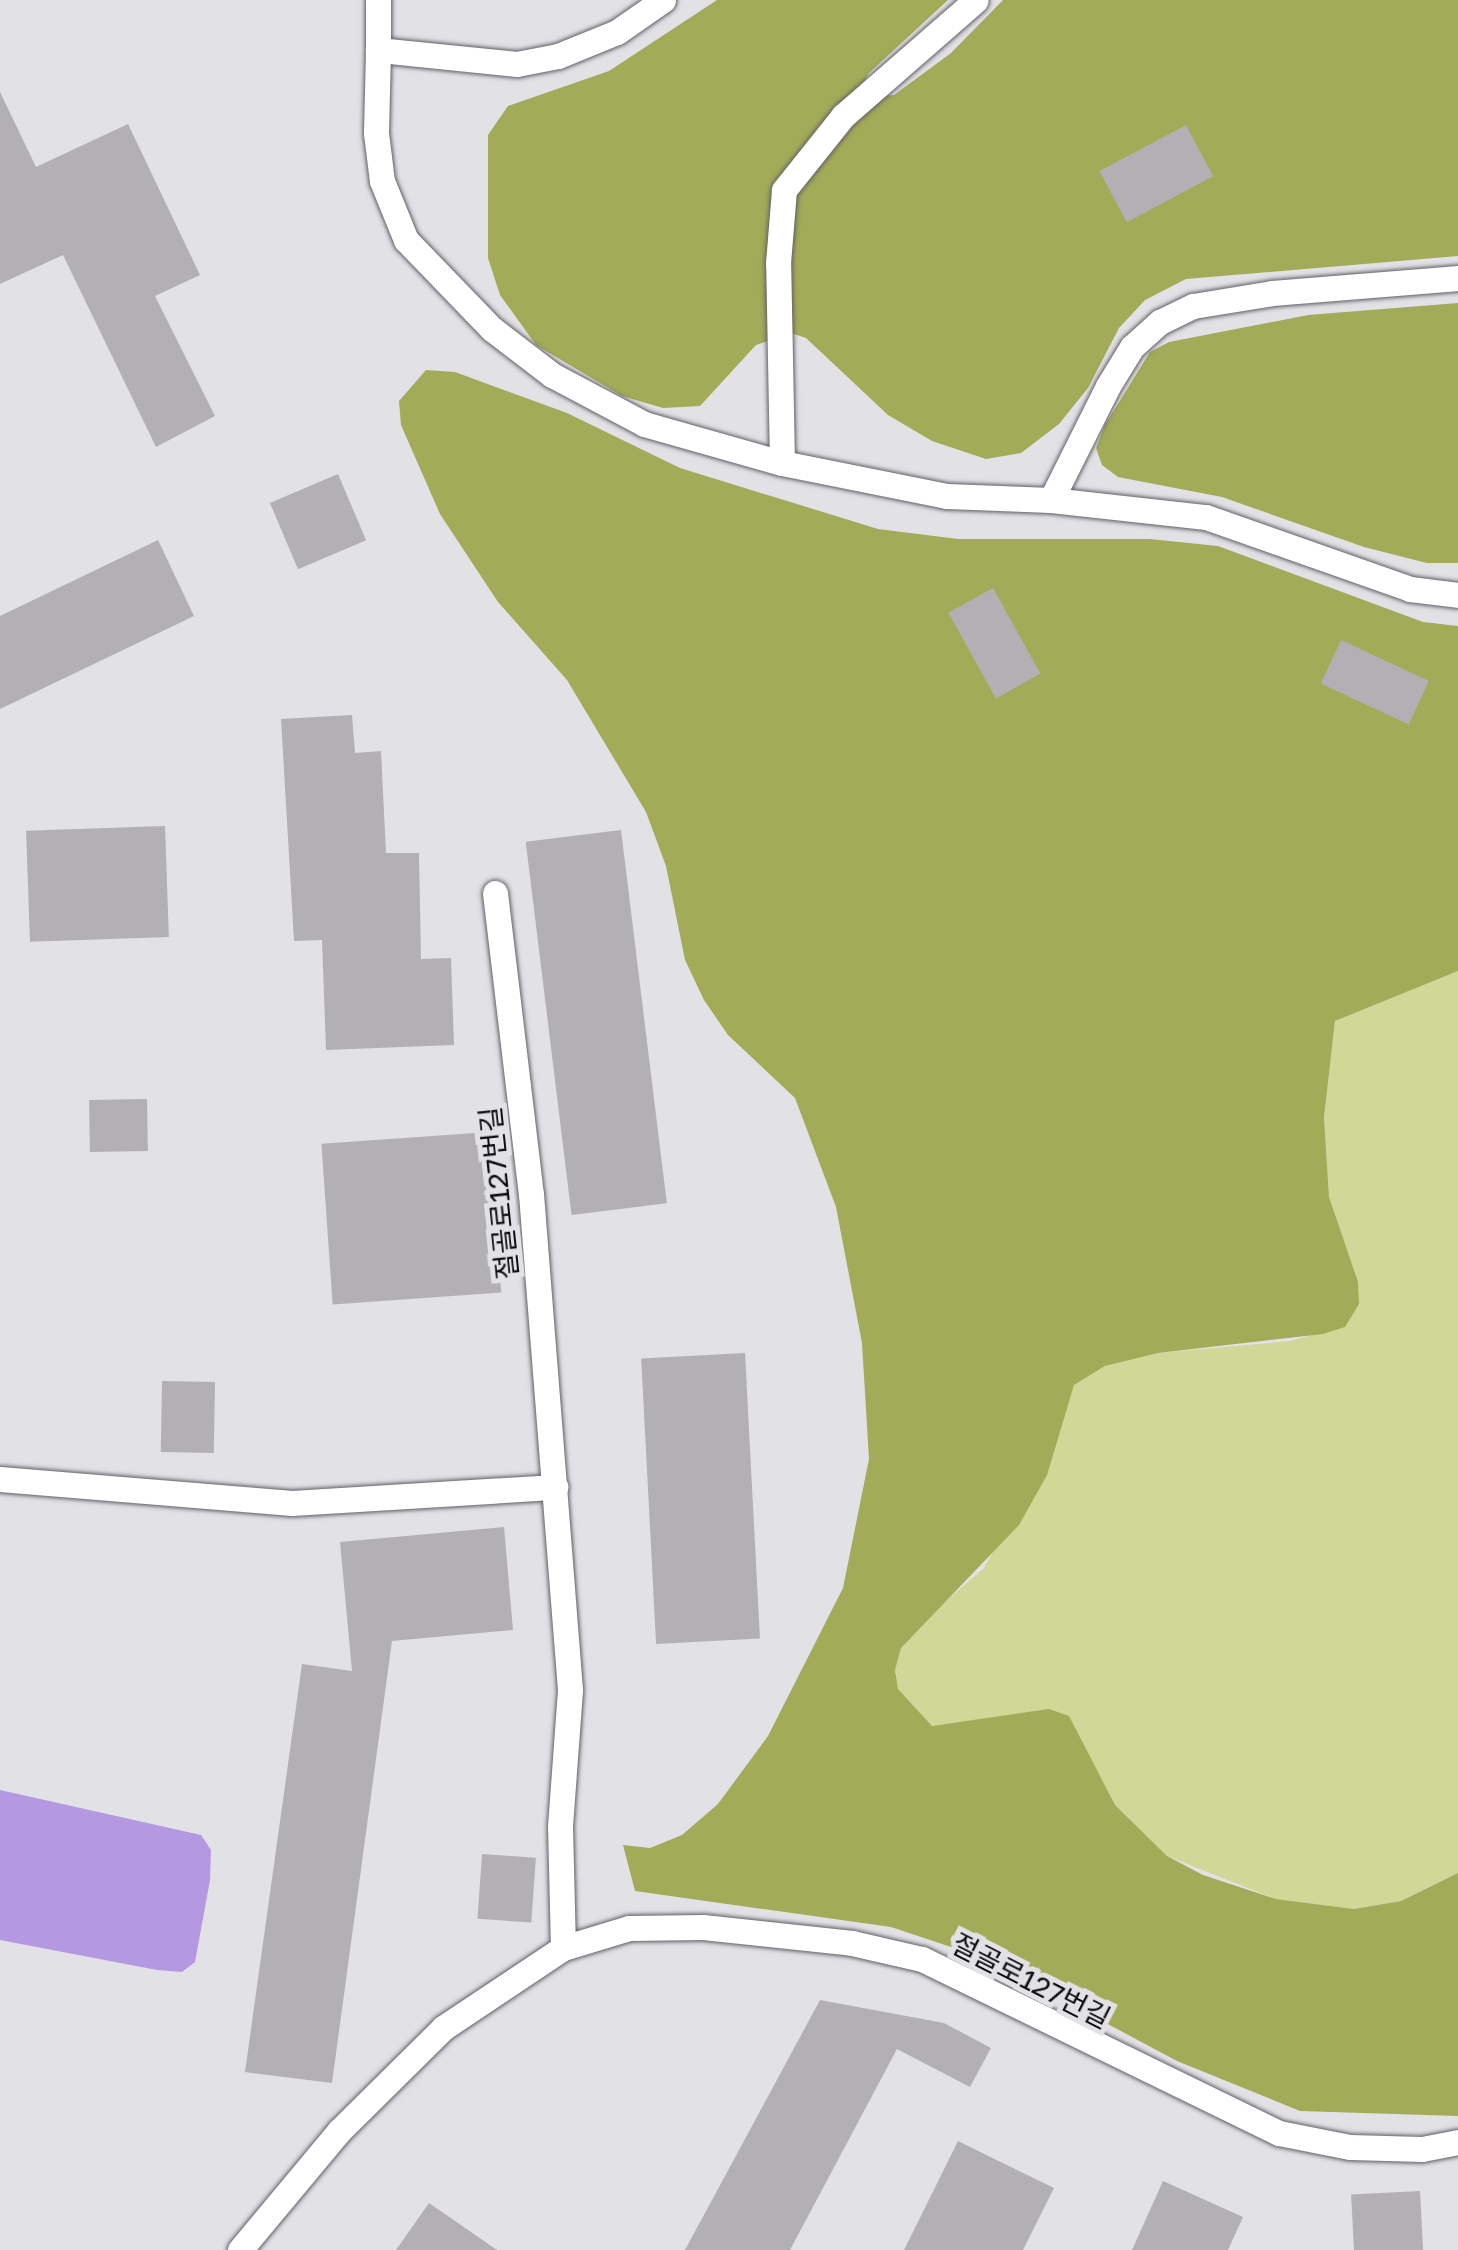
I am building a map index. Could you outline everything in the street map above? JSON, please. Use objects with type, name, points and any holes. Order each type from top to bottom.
[{"type":"lane","points":[[378,0],[376,133],[390,210],[406,240],[492,330],[600,404],[644,424],[782,463],[946,496],[1051,500],[1206,517],[1410,589],[1458,595]]},
{"type":"lane","points":[[378,50],[517,64],[558,56],[617,32],[663,0]]},
{"type":"lane","points":[[782,463],[778,262],[784,190],[843,116],[976,0]]},
{"type":"lane","points":[[1051,500],[1116,373],[1160,322],[1193,306],[1272,292],[1458,278]]},
{"type":"lane","name":"절골로127번길","points":[[494,894],[531,1194],[570,1690],[560,1826],[564,1948]]},
{"type":"lane","points":[[0,1479],[292,1503],[556,1488]]},
{"type":"lane","name":"절골로127번길","points":[[240,2250],[339,2131],[443,2028],[564,1948],[628,1928],[703,1928],[852,1943],[922,1958],[992,1990],[1124,2062],[1279,2133],[1350,2147],[1422,2149],[1458,2142]]},
{"type":"green space","points":[[717,0],[948,0],[869,73],[860,88],[870,97],[894,95],[951,53],[1003,0],[1458,0],[1458,256],[1186,279],[1145,300],[1119,328],[1088,388],[1059,424],[1021,453],[986,459],[932,441],[888,415],[806,338],[791,333],[756,345],[700,406],[663,408],[622,396],[536,345],[500,295],[488,258],[488,135],[508,106],[609,71]]},
{"type":"green space","points":[[1458,303],[1458,563],[1427,563],[1364,547],[1222,497],[1118,477],[1102,465],[1096,448],[1105,425],[1150,352],[1169,342],[1308,315]]},
{"type":"green space","points":[[426,370],[455,372],[567,413],[680,468],[878,529],[958,539],[1150,539],[1218,546],[1423,622],[1458,626],[1458,971],[1335,1021],[1324,1117],[1329,1197],[1358,1282],[1359,1304],[1345,1327],[1323,1334],[1158,1353],[1105,1366],[1074,1385],[1047,1475],[1019,1525],[901,1648],[895,1670],[898,1689],[932,1726],[1049,1709],[1069,1716],[1115,1805],[1167,1856],[1203,1875],[1276,1899],[1354,1909],[1401,1901],[1458,1873],[1458,2116],[1300,2111],[1177,2061],[984,1958],[891,1927],[635,1891],[623,1845],[650,1848],[682,1835],[718,1804],[768,1736],[843,1588],[869,1459],[862,1343],[836,1207],[795,1098],[728,1035],[704,1000],[685,960],[666,866],[646,812],[567,680],[498,602],[440,514],[401,425],[399,401]]},
{"type":"green space","points":[[1458,971],[1458,1873],[1401,1901],[1354,1909],[1276,1899],[1167,1856],[1115,1805],[1099,1775],[1014,1715],[932,1726],[898,1689],[895,1670],[901,1648],[925,1619],[984,1568],[1059,1430],[1074,1385],[1105,1366],[1158,1353],[1290,1341],[1345,1326],[1342,1239],[1329,1197],[1324,1117],[1335,1021]]},
{"type":"shaded area","points":[[0,1790],[201,1835],[211,1850],[210,1880],[195,1962],[182,1972],[157,1970],[0,1940]]},
{"type":"building","points":[[0,92],[36,167],[128,124],[200,275],[155,296],[215,416],[156,447],[63,255],[0,284]]},
{"type":"building","points":[[1186,125],[1213,176],[1127,222],[1099,171]]},
{"type":"building","points":[[338,474],[366,540],[298,569],[270,503]]},
{"type":"building","points":[[158,540],[194,616],[0,709],[0,616]]},
{"type":"building","points":[[993,588],[1041,674],[996,698],[948,613]]},
{"type":"building","points":[[1341,640],[1429,681],[1409,724],[1321,684]]},
{"type":"building","points":[[352,715],[355,753],[381,751],[386,853],[419,853],[421,959],[451,958],[454,1045],[326,1050],[322,940],[294,941],[281,719]]},
{"type":"building","points":[[165,826],[169,937],[30,942],[26,831]]},
{"type":"building","points":[[621,830],[667,1203],[572,1215],[526,842]]},
{"type":"building","points":[[147,1099],[148,1151],[90,1152],[89,1100]]},
{"type":"building","points":[[490,1132],[501,1293],[333,1304],[321,1144]]},
{"type":"building","points":[[745,1353],[760,1639],[656,1644],[641,1358]]},
{"type":"building","points":[[162,1381],[215,1382],[214,1453],[161,1452]]},
{"type":"building","points":[[504,1527],[513,1630],[392,1641],[332,2083],[245,2072],[302,1664],[352,1671],[340,1542]]},
{"type":"building","points":[[482,1854],[536,1858],[531,1923],[477,1919]]},
{"type":"building","points":[[820,2000],[944,2023],[991,2048],[970,2087],[897,2049],[790,2250],[685,2250]]},
{"type":"building","points":[[958,2141],[1054,2188],[1023,2250],[904,2250]]},
{"type":"building","points":[[1163,2181],[1243,2217],[1228,2250],[1132,2250]]},
{"type":"building","points":[[1420,2191],[1423,2250],[1354,2250],[1351,2195]]},
{"type":"building","points":[[429,2203],[497,2250],[396,2250]]}]
